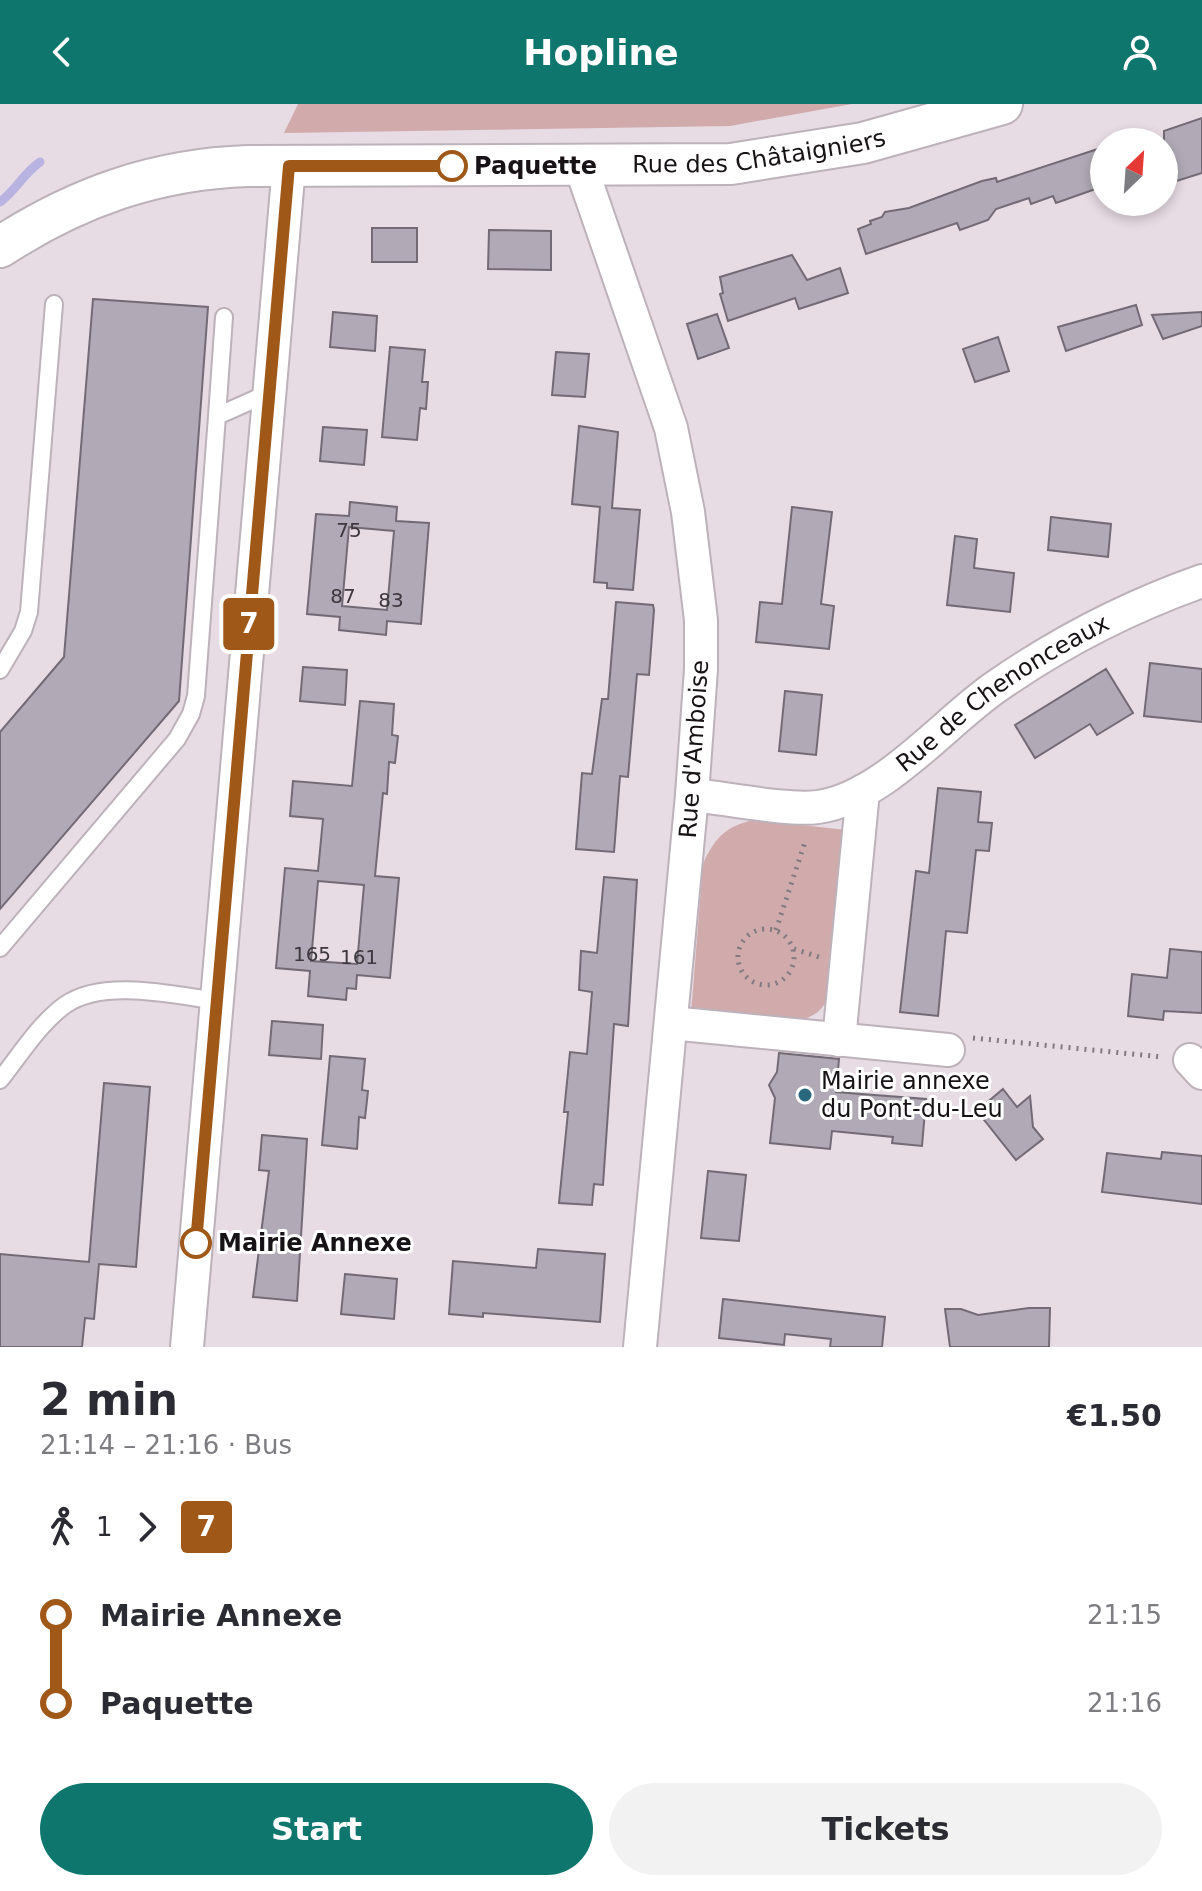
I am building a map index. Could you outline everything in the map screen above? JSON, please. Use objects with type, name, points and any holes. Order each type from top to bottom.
[{"type":"street","name":"Rue des Châtaigniers","points":[[0,247],[57,213],[138,181],[216,167],[581,167],[754,162],[863,143],[1002,104]]},
{"type":"street","points":[[187,1347],[289,166]]},
{"type":"street","name":"Rue d'Amboise","points":[[581,167],[663,399],[683,484],[701,620],[701,669],[692,795],[640,1347]]},
{"type":"street","name":"Rue de Chenonceaux","points":[[692,795],[816,807],[863,791],[1019,671],[1148,603],[1202,581]]},
{"type":"street","points":[[839,1040],[863,791]]},
{"type":"street","points":[[671,1023],[948,1050]]},
{"type":"lane","points":[[0,670],[23,631],[29,612],[54,304]]},
{"type":"lane","points":[[0,948],[177,739],[191,714],[196,696],[224,317]]},
{"type":"lane","points":[[217,416],[269,393]]},
{"type":"lane","points":[[0,1080],[45,1023],[67,1004],[86,996],[148,991],[217,1001]]},
{"type":"path","points":[[776,930],[816,807]]},
{"type":"path","points":[[757,930],[776,930],[794,949],[793,966],[782,980],[766,985],[756,983],[742,971],[738,952],[748,935],[757,930]]},
{"type":"path","points":[[948,1050],[951,1036],[1196,1066]]},
{"type":"shaded area","points":[[298,104],[852,104],[730,126],[284,133]]},
{"type":"shaded area","points":[[756,820],[847,830],[833,985],[820,1009],[801,1020],[771,1023],[691,1013],[703,864],[723,834],[737,825]]},
{"type":"building","points":[[1202,118],[1202,173],[1178,181],[1178,128],[1173,128]]},
{"type":"building","points":[[1090,152],[1090,191],[1056,203],[1053,196],[1031,204],[1029,198],[996,209],[988,220],[960,230],[957,223],[866,254],[858,229],[871,224],[870,221],[882,217],[885,212],[909,208],[982,181],[996,178],[997,182]]},
{"type":"building","points":[[372,228],[417,228],[417,262],[372,262]]},
{"type":"building","points":[[489,230],[551,231],[551,270],[488,269]]},
{"type":"building","points":[[792,255],[807,280],[840,268],[848,293],[799,309],[795,298],[728,321],[720,294],[723,293],[720,277]]},
{"type":"building","points":[[93,299],[208,307],[179,701],[0,909],[0,732],[64,657]]},
{"type":"building","points":[[1136,305],[1142,325],[1066,351],[1058,327]]},
{"type":"building","points":[[333,312],[377,316],[375,351],[330,347]]},
{"type":"building","points":[[1202,312],[1202,326],[1163,339],[1152,315]]},
{"type":"building","points":[[717,314],[729,348],[698,359],[687,324]]},
{"type":"building","points":[[998,337],[1009,371],[975,382],[963,349]]},
{"type":"building","points":[[390,347],[425,350],[422,382],[428,382],[426,409],[420,408],[417,440],[382,437]]},
{"type":"building","points":[[556,352],[589,354],[585,397],[552,395]]},
{"type":"building","points":[[579,426],[618,432],[612,508],[640,510],[633,590],[607,588],[607,583],[594,582],[600,507],[572,504]]},
{"type":"building","points":[[323,427],[367,430],[364,465],[320,461]]},
{"type":"building","points":[[350,502],[397,507],[396,521],[429,523],[421,624],[387,621],[386,635],[339,630],[340,617],[307,614],[316,514],[349,516]],"holes":[[[349,527],[394,531],[387,610],[342,606]]]},
{"type":"building","points":[[792,507],[832,512],[821,604],[834,606],[829,649],[756,642],[760,602],[782,604]]},
{"type":"building","points":[[1051,517],[1111,524],[1108,557],[1048,550]]},
{"type":"building","points":[[955,536],[977,539],[974,568],[1014,573],[1010,612],[947,605]]},
{"type":"building","points":[[616,602],[653,605],[649,675],[637,674],[628,777],[620,776],[614,852],[576,849],[582,773],[592,774],[602,699],[608,699]]},
{"type":"building","points":[[1150,663],[1202,669],[1202,722],[1144,716]]},
{"type":"building","points":[[303,667],[347,670],[345,705],[300,701]]},
{"type":"building","points":[[1106,669],[1133,713],[1097,735],[1090,724],[1035,758],[1015,725]]},
{"type":"building","points":[[785,691],[822,695],[816,755],[779,751]]},
{"type":"building","points":[[360,701],[394,704],[392,735],[398,736],[395,763],[389,762],[387,794],[383,793],[375,876],[399,878],[390,978],[357,975],[356,989],[347,988],[346,1000],[308,996],[310,971],[276,968],[285,868],[318,871],[323,819],[290,816],[293,781],[352,786]],"holes":[[[318,881],[364,885],[357,964],[311,961]]]},
{"type":"building","points":[[938,788],[981,792],[978,822],[992,823],[989,851],[976,850],[967,933],[946,931],[938,1016],[900,1012],[916,871],[929,873]]},
{"type":"building","points":[[604,877],[637,880],[628,1026],[614,1024],[603,1185],[594,1184],[592,1205],[559,1203],[570,1052],[587,1054],[592,992],[579,990],[581,951],[597,953]]},
{"type":"building","points":[[1170,949],[1202,952],[1202,1013],[1164,1011],[1163,1020],[1128,1016],[1132,974],[1167,978]]},
{"type":"building","points":[[272,1021],[323,1025],[321,1059],[269,1055]]},
{"type":"building","points":[[779,1053],[839,1059],[836,1092],[926,1099],[922,1146],[892,1143],[893,1137],[832,1131],[830,1149],[770,1143],[775,1098],[769,1085],[777,1072]]},
{"type":"building","points":[[330,1056],[365,1059],[362,1090],[368,1091],[365,1118],[359,1117],[357,1149],[322,1145]]},
{"type":"building","points":[[104,1083],[150,1087],[136,1267],[99,1264],[94,1319],[85,1318],[82,1347],[0,1347],[0,1254],[89,1262]]},
{"type":"building","points":[[1003,1089],[1017,1107],[1030,1096],[1033,1127],[1043,1139],[1016,1160],[977,1111]]},
{"type":"building","points":[[262,1135],[307,1139],[297,1301],[253,1297],[269,1171],[259,1170]]},
{"type":"building","points":[[1162,1152],[1202,1156],[1202,1204],[1102,1192],[1107,1153],[1161,1159]]},
{"type":"building","points":[[708,1171],[746,1175],[739,1241],[701,1238]]},
{"type":"building","points":[[538,1249],[605,1254],[600,1322],[483,1313],[483,1317],[449,1314],[453,1261],[536,1268]]},
{"type":"building","points":[[345,1274],[397,1279],[394,1319],[341,1314]]},
{"type":"building","points":[[723,1299],[885,1317],[882,1347],[830,1347],[831,1339],[785,1334],[784,1345],[719,1338]]},
{"type":"building","points":[[1050,1308],[1049,1347],[950,1347],[945,1309],[961,1309],[978,1315]]},
{"type":"waterway","points":[[0,202],[40,162]]},
{"type":"bus line","name":"7","points":[[196,1243],[289,166],[452,166]]},
{"type":"place","name":"Paquette","points":[[452,166]]},
{"type":"place","name":"Mairie annexe du Pont-du-Leu","points":[[805,1095]]},
{"type":"place","name":"Mairie Annexe","points":[[196,1243]]}]
